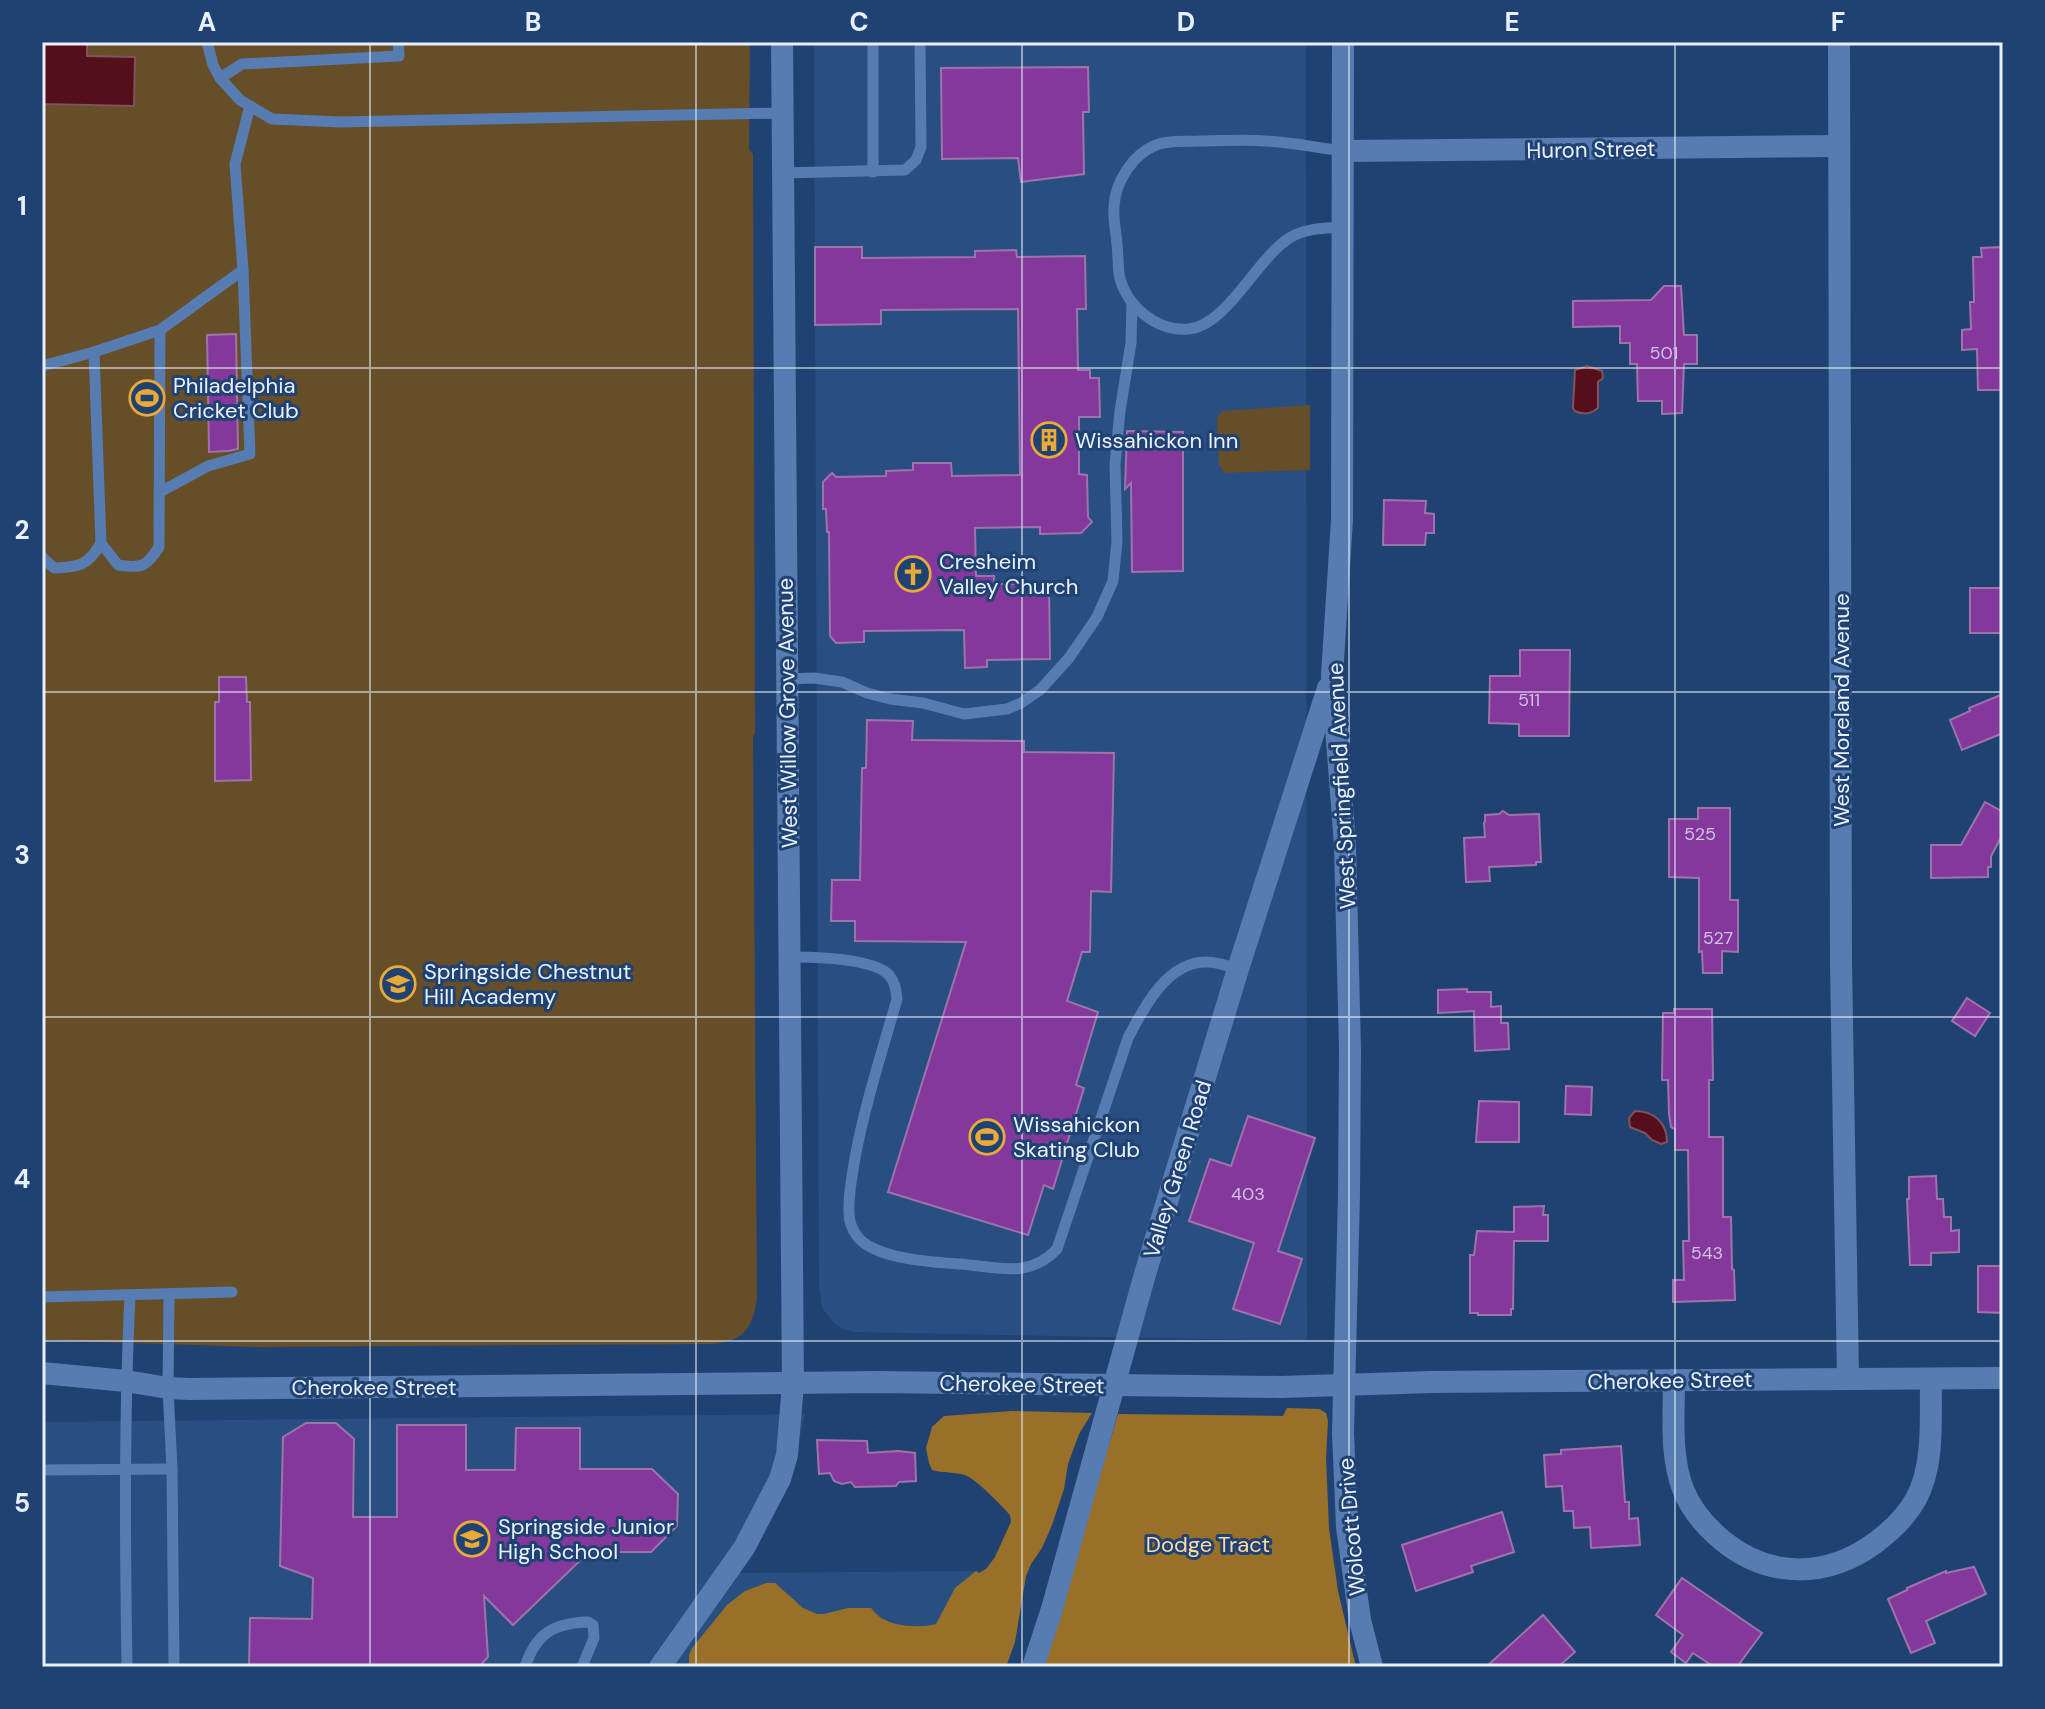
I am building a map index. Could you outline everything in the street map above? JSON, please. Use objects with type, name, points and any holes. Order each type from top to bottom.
[{"type":"street","name":"West Willow Grove Avenue","points":[[660,1667],[744,1548],[780,1479],[790,1432],[793,1384],[782,42]]},
{"type":"street","name":"West Springfield Avenue","points":[[1343,42],[1342,520],[1332,675],[1348,929],[1349,1195],[1345,1386]]},
{"type":"street","name":"West Moreland Avenue","points":[[1839,42],[1841,962],[1848,1379]]},
{"type":"street","name":"Huron Street","points":[[1344,151],[1838,146]]},
{"type":"street","name":"Valley Green Road","points":[[1033,1667],[1145,1274],[1332,675]]},
{"type":"street","name":"Cherokee Street","points":[[42,1373],[168,1388],[877,1382],[1281,1387],[1431,1382],[2003,1378]]},
{"type":"street","points":[[1674,1380],[1676,1467],[1693,1510],[1709,1529],[1751,1559],[1777,1568],[1805,1570],[1835,1565],[1862,1553],[1883,1537],[1910,1508],[1921,1486],[1930,1446],[1931,1379]]},
{"type":"street","name":"Wolcott Drive","points":[[1345,1386],[1343,1433],[1347,1527],[1360,1620],[1372,1667]]},
{"type":"lane","points":[[207,42],[220,78],[240,100],[272,119],[340,122],[782,113]]},
{"type":"lane","points":[[220,78],[242,64],[399,56],[398,42]]},
{"type":"lane","points":[[873,42],[873,172]]},
{"type":"lane","points":[[782,173],[905,170],[916,160],[921,147],[920,42]]},
{"type":"lane","points":[[160,492],[208,466],[250,454],[243,270],[235,164],[250,106]]},
{"type":"lane","points":[[1344,151],[1247,140],[1157,145],[1142,153],[1128,168],[1120,182],[1114,207],[1120,275],[1132,303],[1160,324],[1188,329],[1203,326],[1229,304],[1264,261],[1292,237],[1312,229],[1344,227]]},
{"type":"lane","points":[[42,366],[160,330],[243,270]]},
{"type":"lane","points":[[787,679],[814,678],[842,682],[867,693],[964,714],[1007,709],[1040,690],[1069,658],[1097,617],[1113,581],[1117,541],[1115,464],[1131,343],[1132,303]]},
{"type":"lane","points":[[101,543],[118,565],[137,568],[150,561],[159,547],[160,330]]},
{"type":"lane","points":[[42,557],[54,568],[75,567],[92,559],[101,543],[94,352]]},
{"type":"lane","points":[[790,957],[834,959],[869,965],[891,977],[896,988],[897,999],[866,1110],[851,1181],[849,1213],[858,1237],[870,1247],[892,1255],[942,1263],[1020,1269],[1047,1260],[1057,1249],[1128,1038],[1155,991],[1172,975],[1206,961],[1238,969]]},
{"type":"lane","points":[[42,1297],[232,1292]]},
{"type":"lane","points":[[169,1294],[174,1667]]},
{"type":"lane","points":[[127,1667],[124,1469],[130,1295]]},
{"type":"lane","points":[[42,1470],[172,1469]]},
{"type":"lane","points":[[525,1667],[532,1649],[543,1634],[559,1625],[588,1622],[593,1625],[594,1638],[582,1667]]},
{"type":"shaded area","name":"Springside Chestnut Hill Academy","points":[[42,42],[750,42],[757,1297],[750,1324],[740,1336],[712,1344],[258,1347],[42,1340]]},
{"type":"shaded area","points":[[42,42],[87,42],[87,56],[135,57],[134,106],[42,104]]},
{"type":"shaded area","points":[[814,42],[1306,42],[1307,1341],[854,1332],[835,1324],[822,1308],[819,1286]]},
{"type":"shaded area","points":[[1587,366],[1602,371],[1603,378],[1598,382],[1598,408],[1584,413],[1573,408],[1575,370]]},
{"type":"shaded area","points":[[1310,405],[1310,470],[1225,473],[1219,465],[1217,417],[1223,411]]},
{"type":"shaded area","points":[[1635,1111],[1658,1119],[1665,1129],[1667,1142],[1661,1144],[1630,1127],[1629,1118]]},
{"type":"shaded area","points":[[805,1414],[794,1463],[736,1573],[976,1571],[911,1667],[42,1667],[42,1422]]},
{"type":"green space","name":"Dodge Tract","points":[[1287,1408],[1319,1409],[1326,1413],[1329,1528],[1338,1591],[1356,1667],[1043,1667],[1118,1414],[1283,1416]]},
{"type":"green space","points":[[1012,1411],[1092,1413],[1079,1434],[1068,1464],[1064,1489],[1052,1525],[1026,1576],[1015,1642],[1006,1667],[689,1667],[692,1648],[727,1605],[745,1591],[766,1583],[775,1583],[803,1608],[817,1614],[848,1608],[871,1608],[881,1618],[901,1625],[936,1624],[955,1588],[976,1571],[979,1573],[986,1569],[995,1557],[1011,1522],[1010,1515],[970,1478],[932,1470],[926,1448],[932,1427],[944,1416]]},
{"type":"building","points":[[1088,67],[1089,112],[1083,112],[1084,174],[1021,182],[1018,158],[942,159],[941,68]]},
{"type":"building","name":"Wissahickon Inn","points":[[815,247],[862,247],[862,258],[975,257],[975,251],[1016,250],[1017,257],[1085,256],[1086,309],[1077,309],[1078,370],[1090,370],[1090,378],[1099,378],[1100,417],[1079,417],[1079,474],[1087,475],[1088,517],[1092,522],[1081,533],[1040,534],[1040,527],[975,528],[976,576],[994,576],[994,584],[1049,584],[1050,659],[987,660],[987,667],[965,668],[964,630],[864,631],[864,642],[836,643],[830,636],[829,532],[826,509],[823,509],[823,482],[832,473],[836,477],[886,476],[886,471],[913,470],[913,463],[951,463],[952,476],[1020,475],[1018,309],[881,310],[881,324],[815,325]]},
{"type":"building","points":[[2001,247],[2003,390],[1978,390],[1977,349],[1962,350],[1962,330],[1971,329],[1973,257],[1982,257],[1981,248]]},
{"type":"building","points":[[1664,286],[1681,286],[1684,335],[1697,335],[1697,364],[1684,364],[1682,413],[1662,414],[1662,401],[1638,401],[1637,364],[1630,364],[1630,343],[1620,343],[1620,326],[1573,327],[1573,301],[1651,300]]},
{"type":"building","points":[[236,334],[238,449],[209,452],[207,335]]},
{"type":"building","points":[[1127,431],[1183,432],[1183,571],[1132,572],[1131,483],[1125,489]]},
{"type":"building","points":[[1384,500],[1426,501],[1425,513],[1434,514],[1434,533],[1426,533],[1425,545],[1383,545]]},
{"type":"building","points":[[1970,588],[2003,588],[2003,633],[1970,633]]},
{"type":"building","points":[[1520,650],[1570,650],[1569,736],[1519,736],[1519,724],[1489,723],[1490,676],[1520,676]]},
{"type":"building","points":[[219,677],[246,677],[247,702],[250,702],[251,780],[215,781],[215,702],[219,702]]},
{"type":"building","points":[[2003,694],[2003,733],[1962,750],[1950,720],[1970,711],[1969,708]]},
{"type":"building","points":[[867,720],[913,721],[912,740],[1024,741],[1024,752],[1114,753],[1111,892],[1091,891],[1090,952],[1082,952],[1067,1001],[1098,1012],[1076,1085],[1084,1088],[1053,1189],[1044,1185],[1028,1235],[888,1192],[966,942],[855,941],[855,921],[831,921],[832,880],[860,880],[862,768],[866,768]]},
{"type":"building","points":[[1985,802],[2003,812],[2003,834],[1991,856],[1988,877],[1931,878],[1931,845],[1961,845]]},
{"type":"building","points":[[1698,808],[1730,808],[1730,900],[1738,900],[1738,952],[1722,951],[1722,973],[1703,973],[1702,951],[1699,952],[1699,878],[1669,877],[1669,819],[1698,819]]},
{"type":"building","points":[[1503,811],[1509,815],[1539,814],[1541,862],[1536,862],[1536,865],[1489,867],[1490,881],[1466,882],[1464,838],[1485,837],[1485,815]]},
{"type":"building","points":[[1467,989],[1467,992],[1491,992],[1491,1007],[1501,1006],[1501,1023],[1508,1023],[1509,1049],[1475,1051],[1474,1011],[1438,1013],[1438,990]]},
{"type":"building","points":[[1967,998],[1990,1013],[1975,1036],[1952,1021]]},
{"type":"building","points":[[1674,1009],[1712,1009],[1713,1080],[1709,1080],[1709,1137],[1723,1137],[1723,1217],[1731,1217],[1735,1300],[1673,1302],[1673,1280],[1684,1280],[1683,1241],[1689,1241],[1688,1150],[1675,1150],[1668,1080],[1662,1080],[1663,1013],[1674,1013]]},
{"type":"building","points":[[1566,1086],[1592,1087],[1591,1115],[1565,1114]]},
{"type":"building","points":[[1479,1101],[1519,1102],[1519,1142],[1476,1142]]},
{"type":"building","points":[[1248,1116],[1315,1138],[1278,1251],[1302,1259],[1280,1324],[1233,1309],[1254,1243],[1189,1221],[1210,1159],[1231,1166]]},
{"type":"building","points":[[1936,1176],[1937,1199],[1943,1199],[1944,1217],[1951,1217],[1951,1231],[1959,1230],[1959,1252],[1931,1253],[1931,1265],[1910,1265],[1909,1177]]},
{"type":"building","points":[[1544,1206],[1543,1215],[1548,1215],[1548,1241],[1514,1241],[1511,1315],[1470,1313],[1470,1255],[1474,1255],[1477,1231],[1514,1232],[1514,1207]]},
{"type":"building","points":[[1978,1266],[2003,1266],[2003,1313],[1978,1312]]},
{"type":"building","name":"Springside Junior High School","points":[[306,1423],[336,1423],[354,1439],[353,1517],[397,1517],[397,1425],[466,1425],[466,1470],[515,1470],[516,1428],[580,1428],[580,1469],[652,1469],[678,1494],[677,1526],[651,1552],[589,1552],[513,1625],[484,1596],[488,1657],[479,1667],[249,1667],[250,1618],[312,1619],[313,1578],[280,1566],[283,1437]]},
{"type":"building","points":[[817,1440],[867,1441],[868,1453],[915,1453],[916,1481],[899,1482],[896,1486],[855,1487],[851,1482],[842,1484],[834,1481],[830,1473],[819,1474]]},
{"type":"building","points":[[1621,1446],[1625,1502],[1629,1502],[1629,1519],[1638,1518],[1640,1545],[1591,1548],[1590,1527],[1574,1528],[1573,1511],[1564,1511],[1562,1486],[1546,1487],[1544,1455],[1561,1454],[1561,1450]]},
{"type":"building","points":[[1502,1512],[1514,1552],[1471,1566],[1473,1572],[1416,1591],[1402,1545]]},
{"type":"building","points":[[1974,1567],[1986,1594],[1926,1621],[1935,1643],[1911,1653],[1888,1599],[1946,1571]]},
{"type":"building","points":[[1682,1578],[1762,1633],[1737,1667],[1714,1667],[1693,1653],[1686,1663],[1671,1652],[1683,1635],[1656,1615]]},
{"type":"building","points":[[1543,1615],[1575,1652],[1558,1667],[1486,1667]]},
{"type":"place","name":"Philadelphia Cricket Club","points":[[147,398]]},
{"type":"place","name":"Wissahickon Inn","points":[[1049,440]]},
{"type":"place","name":"Cresheim Valley Church","points":[[913,574]]},
{"type":"place","name":"Springside Chestnut Hill Academy","points":[[398,984]]},
{"type":"place","name":"Wissahickon Skating Club","points":[[987,1137]]},
{"type":"place","name":"Springside Junior High School","points":[[472,1539]]}]
